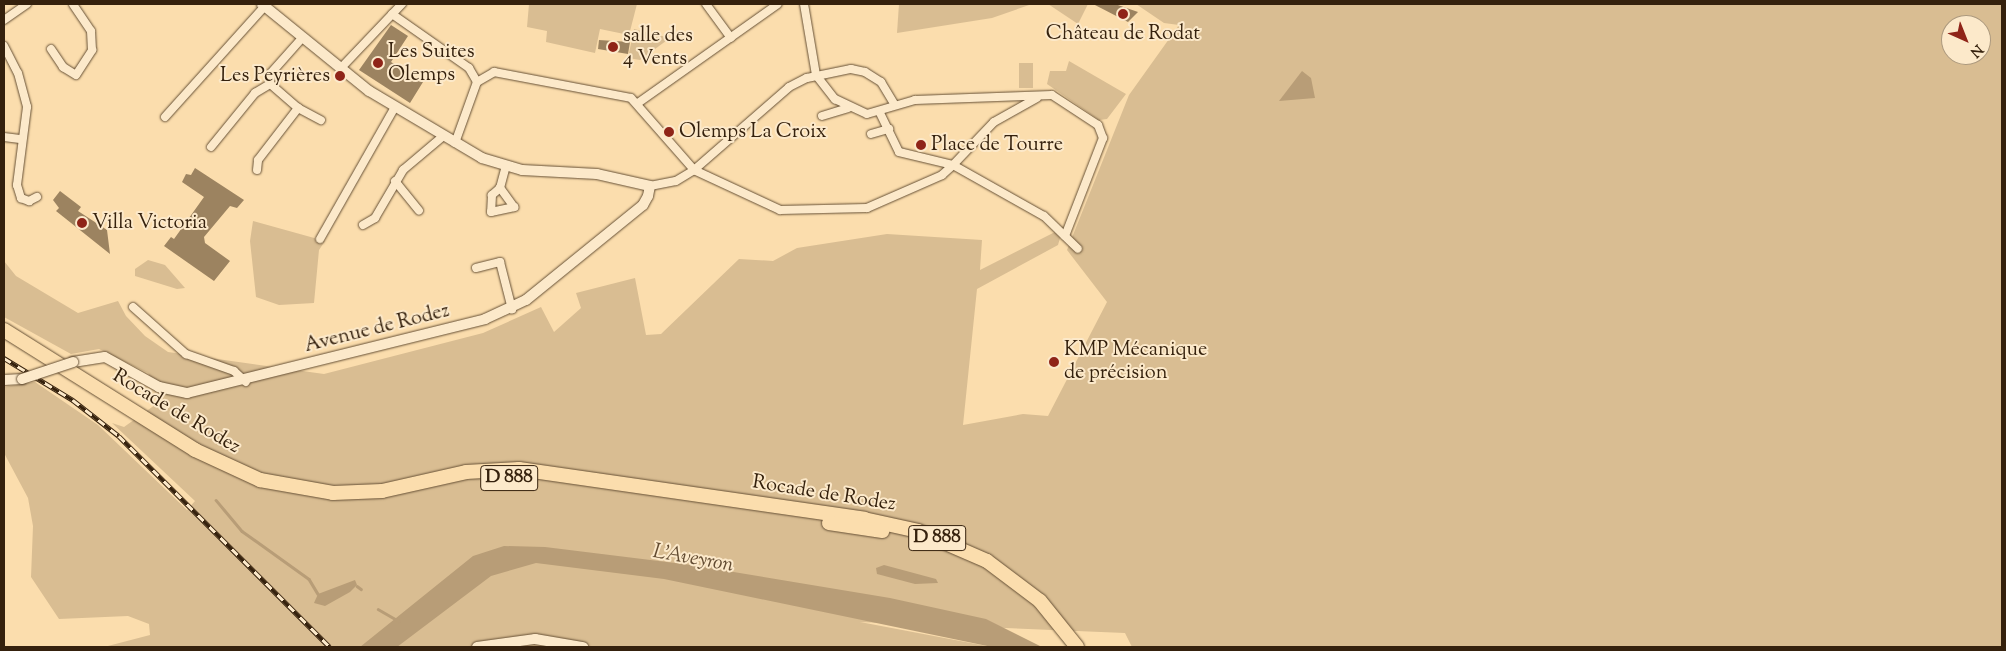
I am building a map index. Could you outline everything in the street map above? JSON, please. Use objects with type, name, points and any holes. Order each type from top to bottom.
[{"type":"highway","name":"Rocade de Rodez","points":[[4,330],[195,450],[260,480],[333,493],[382,491],[466,472],[518,469],[864,518],[918,531],[965,549],[1009,575],[1061,625],[1077,647]]},
{"type":"highway","name":"Rocade de Rodez","points":[[4,340],[210,469],[273,493],[336,502],[388,499],[467,480],[517,477],[589,485],[884,531],[928,542],[987,569],[1039,602]]},
{"type":"street","points":[[4,20],[28,4]]},
{"type":"street","points":[[51,49],[64,67],[76,76],[92,50],[91,31],[73,4]]},
{"type":"street","points":[[340,69],[402,4]]},
{"type":"street","points":[[706,4],[731,38]]},
{"type":"street","points":[[638,102],[778,4]]},
{"type":"street","points":[[804,4],[816,75],[848,108],[867,114],[880,113],[894,104],[1003,95],[1039,97],[1052,95],[1102,130],[1104,138],[1065,236]]},
{"type":"street","points":[[165,118],[264,5],[340,69],[442,137],[506,166],[538,172],[597,174],[650,186],[676,181],[694,170],[789,87],[816,75],[851,70],[866,72],[881,82],[894,104]]},
{"type":"street","points":[[392,14],[469,68],[477,82]]},
{"type":"street","points":[[270,84],[271,74],[302,37]]},
{"type":"street","points":[[4,46],[18,73],[27,107],[20,139],[17,185],[21,198],[29,200],[37,197]]},
{"type":"street","points":[[455,143],[477,82],[494,72],[625,95],[638,102],[694,170],[761,201],[796,212],[867,208],[942,175],[994,122],[1039,97]]},
{"type":"street","points":[[270,84],[298,108],[321,120]]},
{"type":"street","points":[[211,147],[255,93],[270,84]]},
{"type":"street","points":[[320,239],[395,107]]},
{"type":"street","points":[[257,170],[258,160],[298,108]]},
{"type":"street","points":[[822,116],[848,108]]},
{"type":"street","points":[[880,113],[899,152],[953,165],[1030,206],[1078,249]]},
{"type":"street","points":[[871,134],[889,129]]},
{"type":"street","points":[[4,137],[20,139]]},
{"type":"street","points":[[363,225],[375,218],[395,181],[442,137]]},
{"type":"street","points":[[500,188],[506,166]]},
{"type":"street","points":[[395,181],[419,211]]},
{"type":"street","name":"Avenue de Rodez","points":[[4,380],[22,379],[73,362],[105,357],[151,384],[187,393],[246,382],[450,329],[512,309],[643,205],[650,186]]},
{"type":"street","points":[[476,268],[500,262],[512,309]]},
{"type":"street","points":[[133,307],[186,354],[234,371],[246,382]]},
{"type":"street","points":[[477,647],[521,639],[583,647]]},
{"type":"shaded area","points":[[529,4],[637,4],[629,35],[600,29],[595,53],[546,42],[547,31],[527,27]]},
{"type":"shaded area","points":[[899,4],[1032,4],[992,18],[897,33]]},
{"type":"shaded area","points":[[1048,4],[1088,4],[1078,24]]},
{"type":"shaded area","points":[[1136,4],[2002,4],[2002,647],[1132,647],[1125,633],[860,622],[992,647],[104,647],[150,635],[149,624],[128,616],[59,619],[31,577],[33,526],[28,498],[4,453],[4,387],[35,382],[98,425],[187,510],[195,501],[112,423],[124,427],[162,400],[148,373],[99,349],[71,354],[4,317],[4,261],[16,276],[78,313],[118,301],[126,316],[145,336],[168,352],[324,374],[483,333],[541,307],[554,332],[581,308],[576,293],[635,278],[646,335],[661,334],[739,259],[773,261],[797,248],[887,234],[982,240],[980,270],[1055,232],[1060,238],[1058,245],[977,289],[963,425],[1023,414],[1048,416],[1107,302],[1067,250],[1129,95],[1179,25],[1164,23]]},
{"type":"shaded area","points":[[634,29],[670,38],[640,60],[628,58]]},
{"type":"shaded area","points":[[1069,61],[1126,94],[1107,119],[1099,120],[1047,84],[1050,71],[1066,71]]},
{"type":"shaded area","points":[[1019,63],[1033,63],[1033,88],[1019,88]]},
{"type":"shaded area","points":[[1302,71],[1311,78],[1315,98],[1279,101]]},
{"type":"shaded area","points":[[253,221],[325,241],[319,250],[314,303],[279,305],[256,297],[250,241]]},
{"type":"shaded area","points":[[148,260],[165,265],[185,288],[177,289],[135,276],[135,269]]},
{"type":"shaded area","points":[[504,546],[545,547],[691,565],[890,598],[986,619],[1042,647],[992,647],[664,579],[536,563],[491,576],[397,647],[360,647],[473,556]]},
{"type":"shaded area","points":[[884,565],[936,579],[938,583],[915,584],[877,574],[876,568]]},
{"type":"shaded area","points":[[355,580],[357,585],[350,592],[325,606],[314,603],[318,594]]},
{"type":"building","name":"Château de Rodat","points":[[1093,4],[1115,4],[1138,12],[1128,22]]},
{"type":"building","name":"Les Suites Olemps","points":[[391,25],[408,36],[391,62],[423,82],[410,103],[359,70]]},
{"type":"building","name":"salle des 4 Vents","points":[[599,40],[630,42],[628,54],[598,49]]},
{"type":"building","points":[[195,168],[244,200],[237,208],[230,206],[204,237],[205,243],[230,261],[214,281],[164,246],[171,237],[174,239],[204,197],[182,182],[186,174],[191,175]]},
{"type":"building","name":"Villa Victoria","points":[[60,191],[81,207],[78,211],[107,230],[110,254],[56,211],[59,208],[53,200]]},
{"type":"waterway","points":[[216,500],[242,531],[309,579],[318,594]]},
{"type":"waterway","points":[[357,586],[361,589]]},
{"type":"waterway","points":[[378,609],[399,621]]},
{"type":"railway","points":[[4,358],[73,400],[119,436],[330,647]]},
{"type":"place","name":"Château de Rodat","points":[[1123,14]]},
{"type":"place","name":"salle des 4 Vents","points":[[613,47]]},
{"type":"place","name":"Les Suites Olemps","points":[[378,63]]},
{"type":"place","name":"Les Peyrières","points":[[340,76]]},
{"type":"place","name":"Olemps La Croix","points":[[669,132]]},
{"type":"place","name":"Place de Tourre","points":[[921,145]]},
{"type":"place","name":"Villa Victoria","points":[[82,223]]},
{"type":"place","name":"KMP Mécanique de précision","points":[[1054,362]]},
{"type":"water label","name":"L'Aveyron","points":[[693,559]]}]
